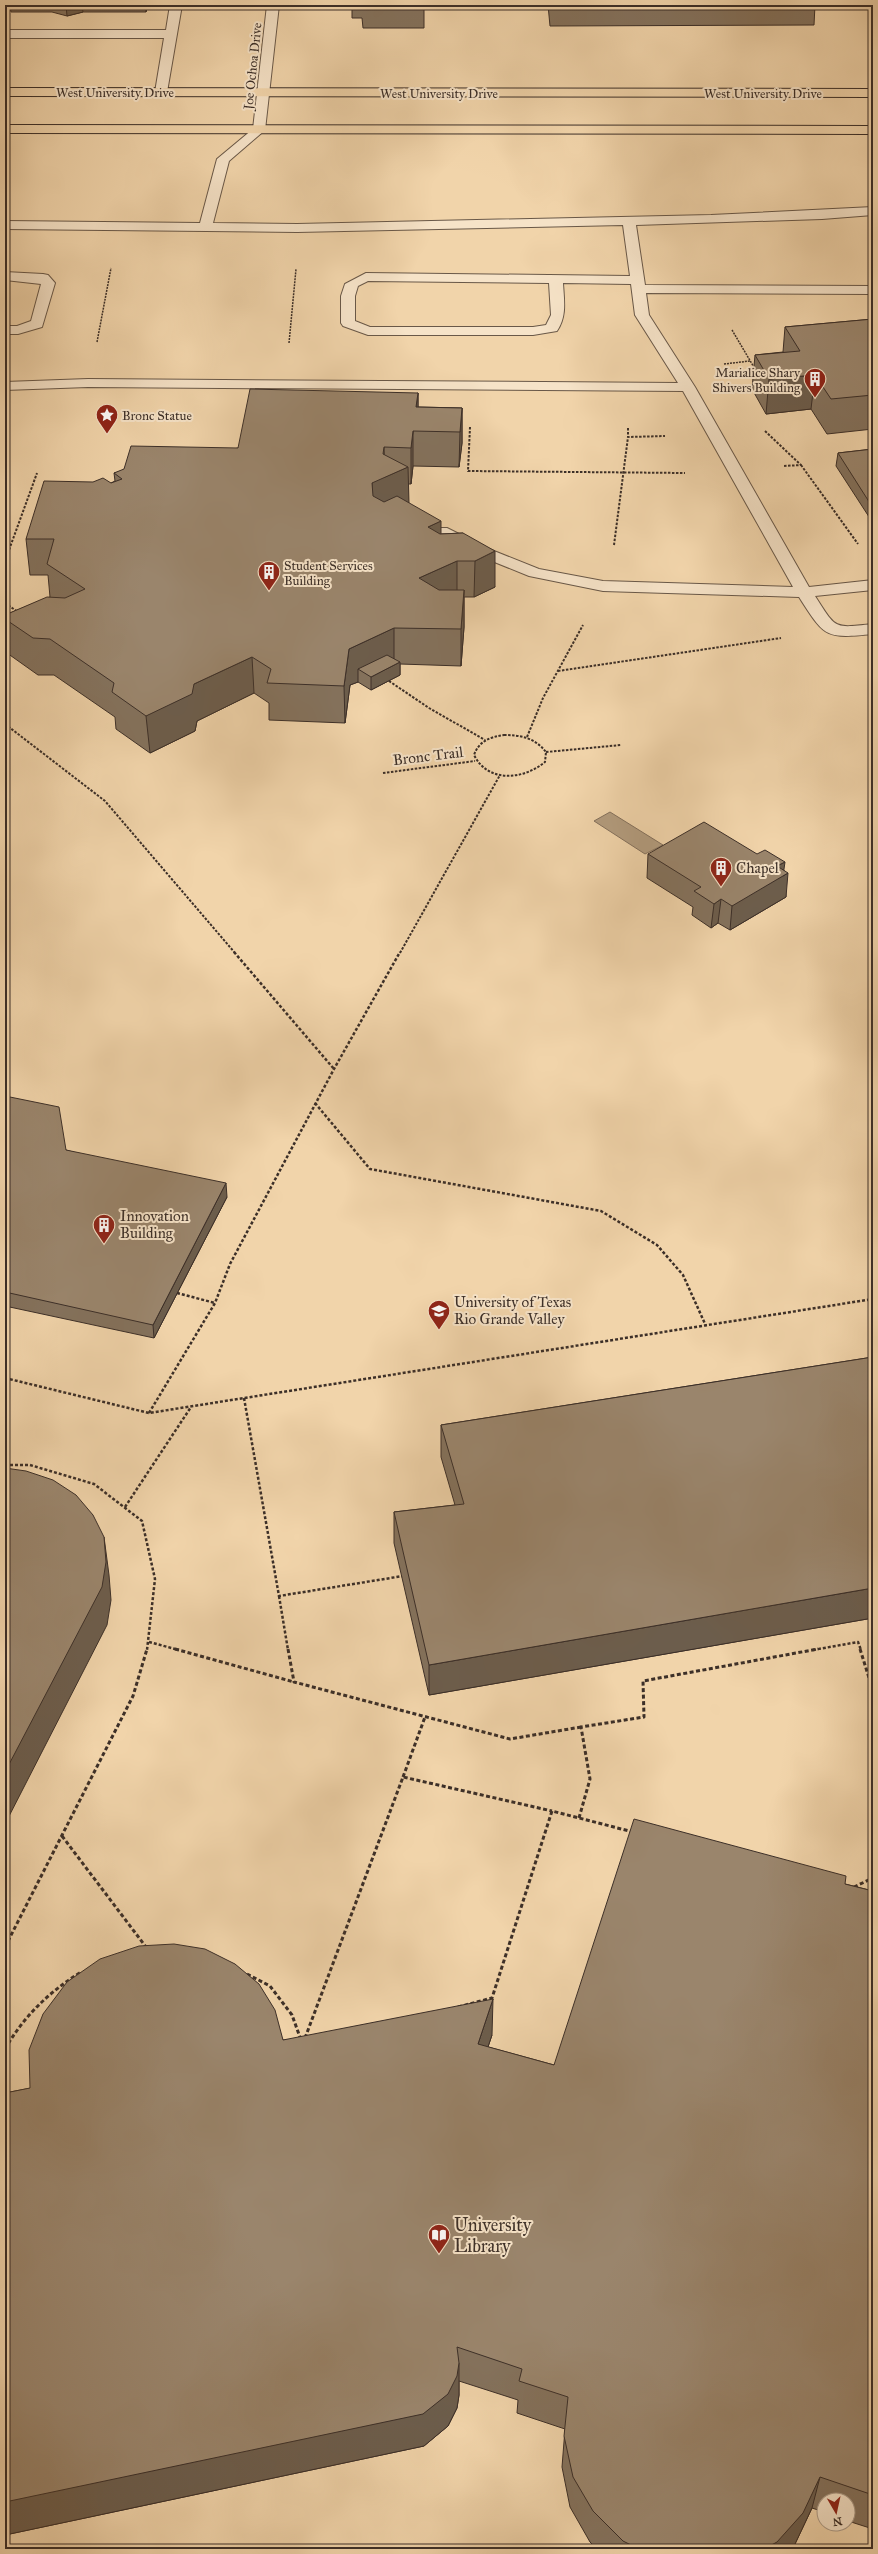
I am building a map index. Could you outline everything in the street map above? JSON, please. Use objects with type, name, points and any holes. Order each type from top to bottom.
[{"type":"main road","name":"West University Drive","points":[[5,92],[873,93]]},
{"type":"main road","points":[[5,129],[873,130]]},
{"type":"street","points":[[161,92],[176,5]]},
{"type":"street","name":"Joe Ochoa Drive","points":[[259,130],[273,5]]},
{"type":"street","points":[[5,34],[171,34]]},
{"type":"street","points":[[205,228],[222,159],[259,130]]},
{"type":"street","points":[[5,225],[205,228],[629,220],[822,215],[873,211]]},
{"type":"street","points":[[629,220],[642,315],[688,387],[782,556],[826,626],[842,632],[873,629]]},
{"type":"street","points":[[5,276],[43,278],[48,283],[37,324],[18,330],[5,330]]},
{"type":"street","points":[[556,278],[558,315],[552,328],[539,330],[368,331],[348,323],[348,296],[352,284],[366,277],[556,278],[638,285],[873,290]]},
{"type":"street","points":[[5,386],[88,382],[688,387]]},
{"type":"street","points":[[441,531],[510,564],[570,581],[603,586],[806,592],[873,585]]},
{"type":"path","points":[[289,345],[296,266]]},
{"type":"path","points":[[731,328],[757,373]]},
{"type":"path","points":[[727,370],[724,364],[750,361]]},
{"type":"path","points":[[734,381],[741,394]]},
{"type":"path","points":[[737,387],[757,385]]},
{"type":"path","points":[[471,420],[468,471],[692,473]]},
{"type":"path","points":[[614,546],[624,472],[628,425]]},
{"type":"path","points":[[761,428],[801,465],[859,545]]},
{"type":"path","points":[[628,437],[667,436]]},
{"type":"path","points":[[778,466],[801,465]]},
{"type":"path","points":[[5,561],[37,473]]},
{"type":"path","points":[[5,603],[22,615]]},
{"type":"path","points":[[526,737],[543,698],[584,623]]},
{"type":"path","points":[[558,671],[785,638]]},
{"type":"path","points":[[389,681],[429,708],[485,740],[504,735],[526,737],[541,744],[546,752],[621,745]]},
{"type":"path","points":[[5,724],[105,801],[334,1069]]},
{"type":"path","name":"Bronc Trail","points":[[485,740],[475,750],[475,761],[480,767],[500,775],[511,776],[532,772],[545,762],[546,752]]},
{"type":"path","name":"Bronc Trail","points":[[383,772],[475,761]]},
{"type":"path","points":[[149,1413],[215,1303],[230,1264],[315,1103],[500,775]]},
{"type":"path","points":[[315,1103],[370,1169],[601,1211],[657,1245],[683,1275],[706,1326]]},
{"type":"path","points":[[177,1294],[215,1303]]},
{"type":"path","points":[[5,1378],[149,1413],[873,1299]]},
{"type":"path","points":[[244,1398],[294,1682]]},
{"type":"path","points":[[125,1507],[192,1406]]},
{"type":"path","points":[[5,1465],[30,1465],[94,1484],[125,1507],[142,1521],[155,1579],[149,1642],[133,1696],[5,1947]]},
{"type":"path","points":[[279,1596],[403,1576]]},
{"type":"path","points":[[149,1642],[510,1739],[581,1726],[644,1717],[643,1681],[858,1642],[871,1681],[873,1692]]},
{"type":"path","points":[[245,1974],[270,1986],[292,2015],[302,2044],[425,1717]]},
{"type":"path","points":[[578,1818],[590,1779],[581,1726]]},
{"type":"path","points":[[403,1777],[552,1811],[639,1834]]},
{"type":"path","points":[[454,2008],[492,1998],[552,1811]]},
{"type":"path","points":[[62,1836],[148,1951],[141,1952]]},
{"type":"path","points":[[850,1890],[873,1878]]},
{"type":"path","points":[[5,2049],[15,2030],[56,1988],[88,1968]]},
{"type":"path","points":[[849,2549],[873,2546]]},
{"type":"shaded area","points":[[610,812],[663,845],[645,854],[594,821]]},
{"type":"building","points":[[362,5],[424,5],[424,9],[362,9]]},
{"type":"building","points":[[873,319],[873,395],[831,399],[815,375],[769,379],[755,355],[800,351],[785,327]]},
{"type":"building","name":"Student Services Building","points":[[250,389],[418,393],[416,407],[462,408],[460,432],[413,431],[411,448],[384,447],[383,454],[408,467],[372,483],[373,496],[384,502],[397,496],[441,521],[428,527],[440,534],[463,533],[495,551],[475,561],[457,561],[419,578],[439,590],[464,590],[461,629],[394,628],[349,649],[344,686],[267,683],[271,669],[252,657],[194,684],[192,694],[146,716],[112,692],[114,683],[50,639],[33,638],[5,619],[5,615],[47,597],[65,598],[85,589],[47,564],[54,539],[26,539],[44,481],[93,482],[103,478],[111,483],[122,479],[114,473],[124,469],[131,446],[238,448]]},
{"type":"building","points":[[873,449],[873,508],[838,453]]},
{"type":"building","points":[[387,655],[400,662],[371,677],[358,669]]},
{"type":"building","points":[[704,822],[757,854],[765,850],[785,862],[777,866],[788,873],[732,906],[721,899],[714,904],[694,891],[701,887],[648,854]]},
{"type":"building","name":"Innovation Building","points":[[5,1096],[59,1107],[66,1150],[226,1183],[153,1325],[5,1292]]},
{"type":"building","points":[[873,1357],[873,1588],[429,1665],[394,1512],[464,1504],[441,1425]]},
{"type":"building","points":[[5,1468],[26,1471],[53,1480],[76,1495],[93,1515],[104,1537],[106,1562],[102,1587],[5,1772]]},
{"type":"building","name":"University Library","points":[[634,1819],[846,1876],[845,1884],[873,1891],[873,2495],[820,2477],[803,2513],[777,2542],[764,2549],[639,2549],[623,2541],[593,2511],[573,2477],[564,2436],[568,2397],[519,2381],[522,2369],[457,2347],[459,2363],[457,2376],[448,2394],[423,2414],[5,2502],[5,2093],[30,2088],[29,2050],[43,2014],[67,1982],[100,1959],[139,1946],[174,1944],[205,1949],[235,1964],[259,1984],[275,2010],[283,2040],[493,1999],[478,2044],[554,2065]]},
{"type":"place","name":"Marialice Shary Shivers Building","points":[[815,398]]},
{"type":"place","name":"Bronc Statue","points":[[107,434]]},
{"type":"place","name":"Student Services Building","points":[[269,592]]},
{"type":"place","name":"Chapel","points":[[721,888]]},
{"type":"place","name":"Innovation Building","points":[[104,1244]]},
{"type":"place","name":"University of Texas Rio Grande Valley","points":[[439,1330]]},
{"type":"place","name":"University Library","points":[[439,2254]]}]
